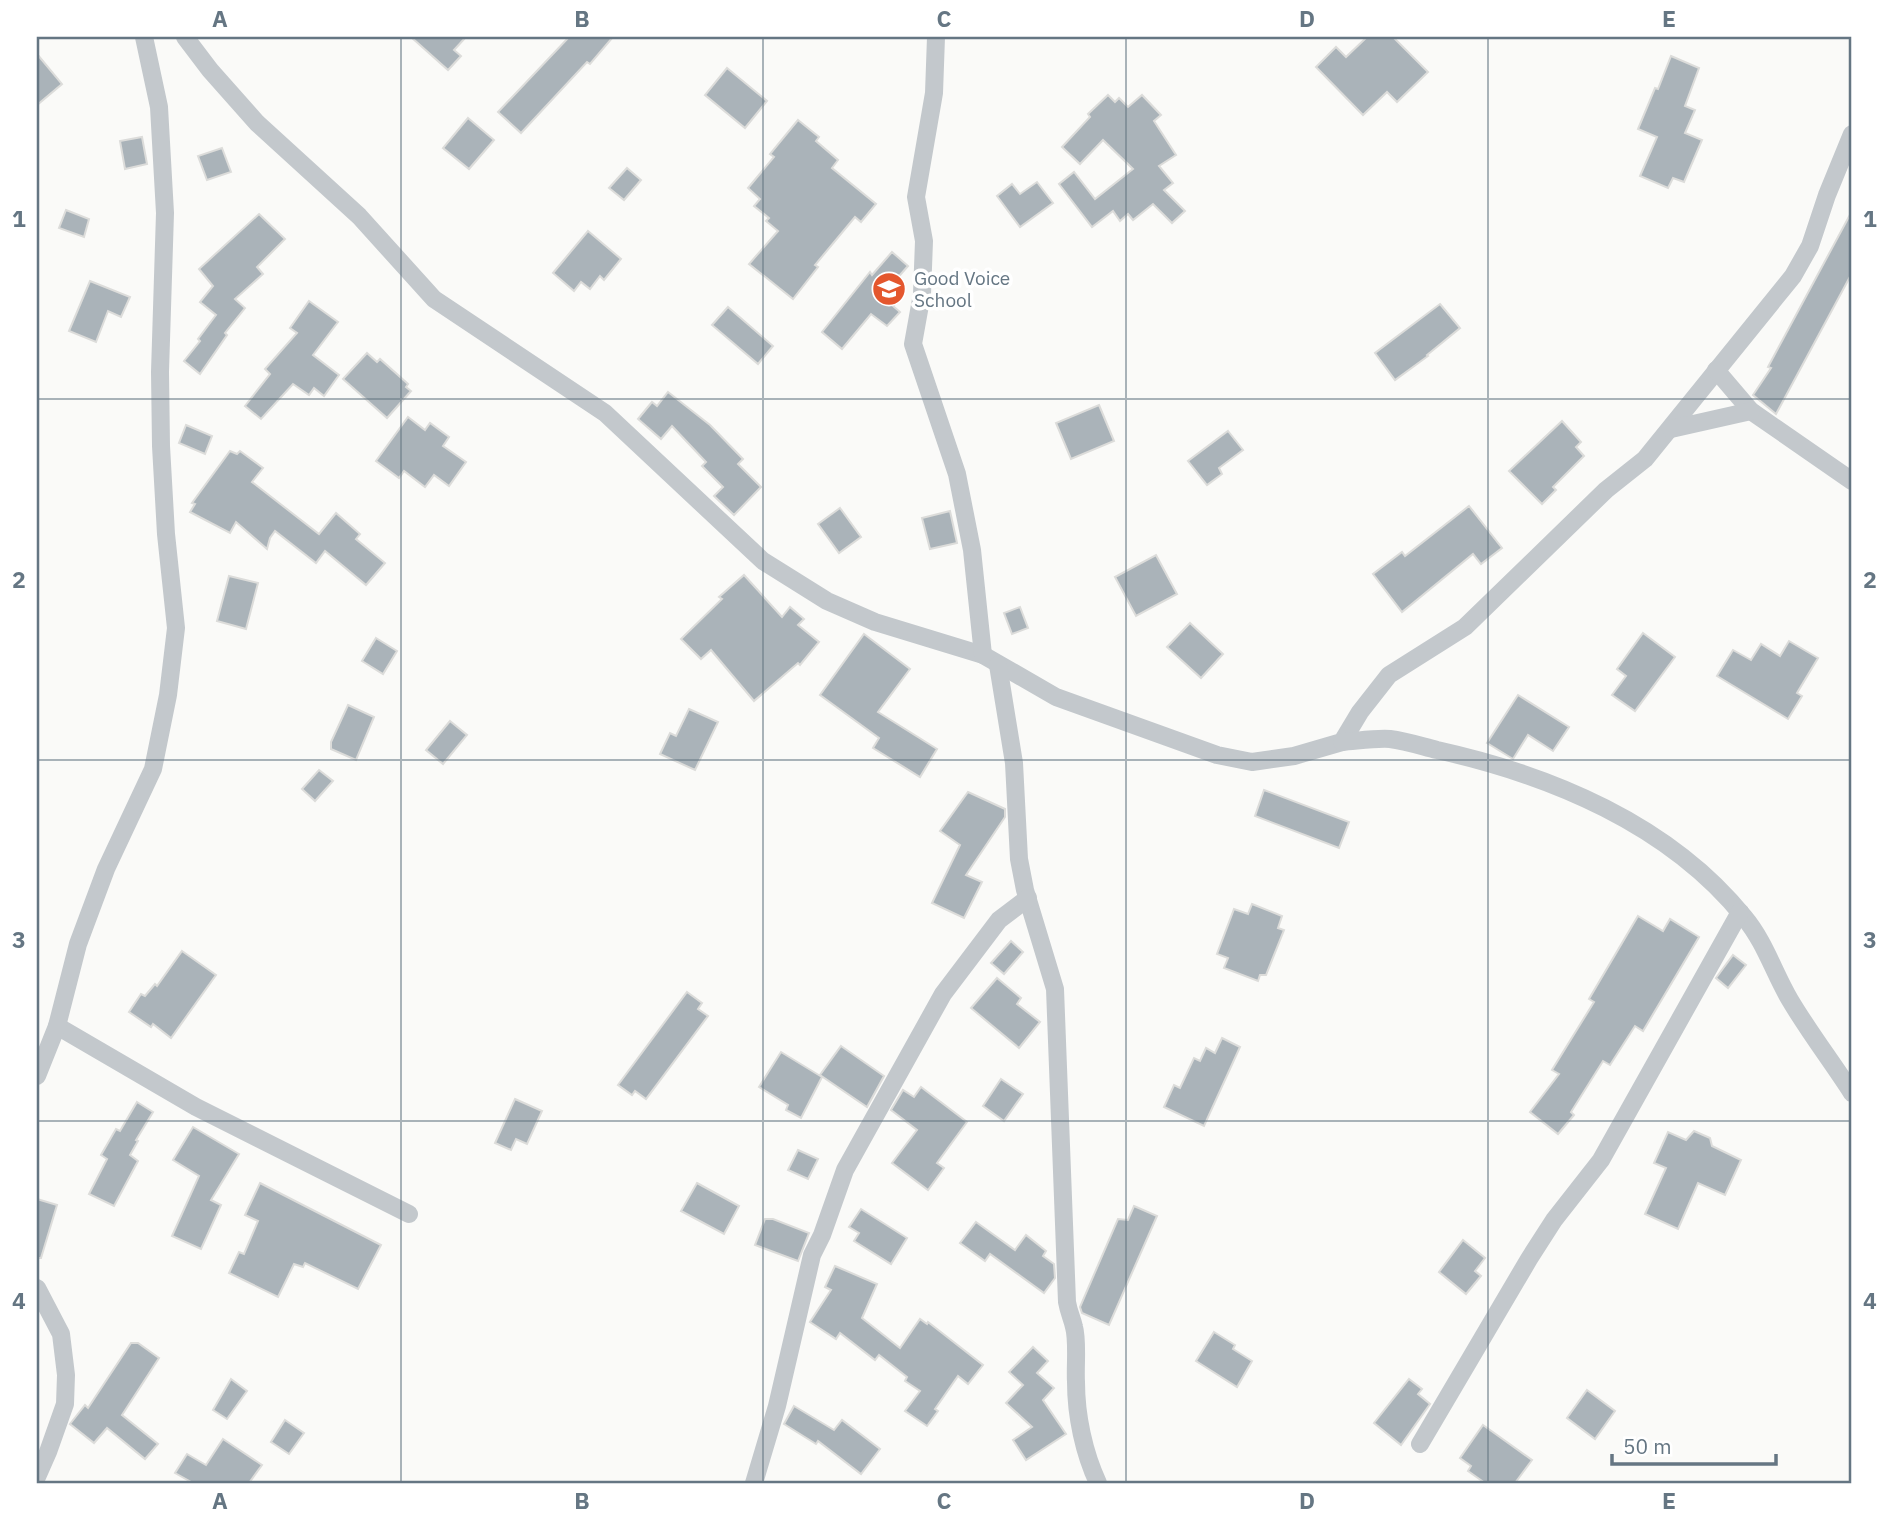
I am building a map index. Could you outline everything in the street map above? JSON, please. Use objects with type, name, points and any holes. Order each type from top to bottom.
[{"type":"street","points":[[37,1076],[57,1026],[78,944],[106,869],[153,769],[168,695],[176,628],[166,534],[161,446],[164,214],[159,107],[144,37]]},
{"type":"street","points":[[185,37],[257,123],[359,216],[434,299],[605,413],[763,561],[827,601],[876,622],[990,660],[1056,697],[1217,755],[1252,762],[1294,756],[1342,743],[1388,739],[1479,759],[1555,786],[1610,810],[1673,850],[1717,886],[1740,912],[1765,948],[1790,999],[1852,1093]]},
{"type":"street","points":[[936,37],[934,93],[916,197],[924,242],[922,294],[913,344],[957,474],[990,660],[1014,763],[1019,859],[1055,989],[1067,1302],[1069,1319],[1074,1328],[1076,1389],[1081,1425],[1089,1465],[1098,1483]]},
{"type":"street","points":[[1342,743],[1360,712],[1389,675],[1465,627],[1606,490],[1645,459],[1671,429],[1690,401],[1793,276],[1810,246],[1852,134]]},
{"type":"street","points":[[1716,370],[1751,411],[1852,481]]},
{"type":"street","points":[[1671,429],[1751,411]]},
{"type":"street","points":[[754,1483],[777,1406],[812,1255],[845,1170],[943,994],[999,920],[1028,898]]},
{"type":"street","points":[[1420,1444],[1529,1259],[1554,1220],[1601,1160],[1740,912]]},
{"type":"street","points":[[57,1026],[196,1107],[409,1214]]},
{"type":"street","points":[[37,1288],[61,1334],[66,1375],[65,1405],[37,1477]]},
{"type":"building","points":[[411,37],[466,37],[454,50],[461,56],[448,70]]},
{"type":"building","points":[[569,37],[613,37],[521,133],[498,112]]},
{"type":"building","points":[[1367,37],[1393,37],[1428,72],[1397,102],[1387,92],[1363,115],[1316,67],[1336,47],[1346,57]]},
{"type":"building","points":[[37,54],[62,84],[37,105]]},
{"type":"building","points":[[1671,56],[1699,68],[1685,106],[1695,110],[1685,133],[1702,140],[1684,182],[1673,178],[1668,188],[1640,176],[1657,137],[1638,129]]},
{"type":"building","points":[[727,68],[767,101],[745,128],[705,95]]},
{"type":"building","points":[[1108,95],[1115,102],[1119,98],[1128,107],[1142,95],[1161,115],[1154,121],[1176,155],[1159,166],[1173,183],[1164,190],[1185,211],[1172,223],[1153,204],[1133,220],[1128,214],[1120,221],[1113,211],[1092,227],[1059,184],[1074,172],[1095,199],[1133,169],[1103,140],[1080,164],[1062,147],[1090,117],[1088,114]]},
{"type":"building","points":[[468,118],[494,140],[469,169],[443,148]]},
{"type":"building","points":[[798,120],[819,137],[816,141],[838,160],[832,168],[876,204],[861,222],[855,217],[815,265],[818,267],[793,299],[749,264],[778,231],[766,221],[769,218],[754,206],[760,199],[748,188],[774,157],[770,154]]},
{"type":"building","points":[[142,137],[147,164],[125,169],[120,141]]},
{"type":"building","points":[[222,148],[231,172],[207,180],[198,156]]},
{"type":"building","points":[[627,168],[641,180],[624,200],[609,188]]},
{"type":"building","points":[[1037,182],[1053,203],[1020,227],[997,196],[1012,184],[1020,194]]},
{"type":"building","points":[[66,210],[89,219],[84,237],[59,228]]},
{"type":"building","points":[[1852,211],[1852,273],[1776,414],[1753,395],[1771,368],[1768,367]]},
{"type":"building","points":[[259,214],[285,239],[257,267],[263,274],[235,299],[245,308],[225,333],[227,335],[200,374],[184,361],[216,315],[200,302],[213,286],[199,269]]},
{"type":"building","points":[[588,231],[621,259],[604,280],[600,276],[590,289],[581,282],[574,291],[553,273]]},
{"type":"building","points":[[892,252],[908,266],[886,291],[898,301],[893,306],[900,312],[887,326],[871,314],[842,349],[822,332],[870,272],[872,275]]},
{"type":"building","points":[[90,281],[130,297],[121,317],[108,311],[96,342],[69,331]]},
{"type":"building","points":[[309,301],[338,322],[313,355],[339,375],[324,396],[314,388],[309,395],[293,384],[261,419],[245,406],[270,374],[265,369],[297,333],[290,328]]},
{"type":"building","points":[[1440,304],[1460,328],[1395,380],[1375,353]]},
{"type":"building","points":[[728,307],[773,346],[758,364],[712,325]]},
{"type":"building","points":[[367,353],[377,362],[380,359],[408,384],[406,387],[411,391],[387,418],[343,379]]},
{"type":"building","points":[[668,392],[710,425],[743,459],[738,464],[761,487],[734,515],[714,496],[723,487],[702,466],[706,462],[672,426],[661,439],[638,419],[652,402],[657,406]]},
{"type":"building","points":[[1099,405],[1114,441],[1071,459],[1056,423]]},
{"type":"building","points":[[408,417],[425,430],[430,423],[449,437],[443,446],[466,462],[449,486],[434,475],[425,487],[404,471],[399,478],[376,461]]},
{"type":"building","points":[[1562,421],[1581,442],[1576,447],[1584,456],[1553,487],[1556,490],[1542,504],[1509,471]]},
{"type":"building","points":[[186,425],[212,436],[205,454],[179,443]]},
{"type":"building","points":[[1228,431],[1243,450],[1219,468],[1222,474],[1207,485],[1188,461]]},
{"type":"building","points":[[230,451],[237,454],[240,451],[263,468],[252,482],[319,534],[336,513],[360,534],[356,539],[385,563],[366,585],[325,551],[316,563],[275,531],[267,549],[236,522],[230,533],[190,512],[195,504],[192,503]]},
{"type":"building","points":[[1469,506],[1502,548],[1481,564],[1473,554],[1402,612],[1373,574],[1402,552],[1405,556]]},
{"type":"building","points":[[840,508],[861,537],[839,553],[818,524]]},
{"type":"building","points":[[950,511],[957,543],[930,549],[922,518]]},
{"type":"building","points":[[1156,555],[1177,594],[1136,616],[1115,577]]},
{"type":"building","points":[[744,575],[782,617],[790,607],[804,619],[798,625],[819,642],[800,665],[798,663],[754,701],[711,650],[701,659],[681,639],[722,599],[719,597]]},
{"type":"building","points":[[229,576],[258,583],[246,629],[217,621]]},
{"type":"building","points":[[1020,607],[1028,628],[1012,634],[1004,613]]},
{"type":"building","points":[[1190,623],[1223,654],[1201,678],[1167,647]]},
{"type":"building","points":[[1643,633],[1675,657],[1635,711],[1612,695],[1626,676],[1617,669]]},
{"type":"building","points":[[864,634],[910,669],[878,712],[937,749],[920,777],[873,748],[879,738],[820,695]]},
{"type":"building","points":[[376,638],[397,651],[383,674],[362,661]]},
{"type":"building","points":[[1789,641],[1818,658],[1797,693],[1802,696],[1788,719],[1717,676],[1733,650],[1751,660],[1761,644],[1780,656]]},
{"type":"building","points":[[1518,695],[1569,727],[1553,751],[1528,735],[1513,759],[1487,743]]},
{"type":"building","points":[[348,705],[374,717],[356,760],[331,749],[331,742]]},
{"type":"building","points":[[689,709],[718,722],[695,770],[660,754],[670,733],[676,736]]},
{"type":"building","points":[[450,721],[467,735],[443,764],[426,750]]},
{"type":"building","points":[[319,770],[333,781],[315,801],[302,789]]},
{"type":"building","points":[[1264,790],[1349,822],[1339,848],[1255,816]]},
{"type":"building","points":[[968,792],[1005,809],[1005,817],[966,875],[982,882],[964,918],[932,903],[960,845],[940,831]]},
{"type":"building","points":[[1252,904],[1282,916],[1278,928],[1284,930],[1266,975],[1260,975],[1258,981],[1224,968],[1228,958],[1217,954],[1234,909],[1248,914]]},
{"type":"building","points":[[1638,916],[1663,931],[1670,919],[1699,937],[1643,1031],[1635,1026],[1610,1065],[1603,1061],[1571,1112],[1574,1115],[1558,1134],[1530,1112],[1559,1074],[1552,1070],[1594,1002],[1589,999]]},
{"type":"building","points":[[1011,941],[1023,952],[1004,974],[991,963]]},
{"type":"building","points":[[182,951],[216,975],[171,1038],[153,1024],[151,1027],[129,1012],[141,994],[145,996],[155,984],[157,986]]},
{"type":"building","points":[[1733,955],[1746,965],[1728,988],[1716,978]]},
{"type":"building","points":[[997,978],[1021,998],[1017,1004],[1040,1022],[1019,1048],[971,1008]]},
{"type":"building","points":[[687,992],[702,1003],[698,1009],[708,1016],[646,1099],[635,1091],[632,1095],[618,1085]]},
{"type":"building","points":[[1222,1038],[1240,1047],[1204,1126],[1164,1107],[1174,1085],[1180,1088],[1194,1058],[1200,1061],[1206,1048],[1215,1053]]},
{"type":"building","points":[[841,1046],[884,1076],[867,1107],[820,1075]]},
{"type":"building","points":[[781,1052],[822,1077],[801,1118],[786,1110],[788,1105],[759,1087]]},
{"type":"building","points":[[1001,1079],[1023,1094],[1004,1121],[983,1106]]},
{"type":"building","points":[[921,1087],[967,1122],[937,1163],[944,1168],[928,1190],[892,1163],[917,1130],[891,1110],[903,1090],[914,1097]]},
{"type":"building","points":[[515,1099],[542,1111],[527,1144],[516,1139],[511,1150],[495,1143]]},
{"type":"building","points":[[137,1102],[153,1112],[136,1140],[138,1141],[130,1155],[138,1161],[114,1206],[89,1194],[107,1159],[101,1155],[116,1129],[120,1131]]},
{"type":"building","points":[[193,1127],[239,1154],[211,1200],[221,1205],[201,1249],[172,1236],[199,1176],[173,1160]]},
{"type":"building","points":[[1694,1131],[1710,1138],[1712,1146],[1741,1160],[1725,1195],[1698,1183],[1678,1229],[1645,1214],[1666,1168],[1654,1163],[1668,1132],[1686,1140]]},
{"type":"building","points":[[798,1150],[818,1159],[808,1179],[788,1170]]},
{"type":"building","points":[[260,1183],[381,1245],[358,1289],[305,1263],[303,1267],[294,1264],[278,1297],[229,1273],[239,1252],[244,1254],[258,1221],[245,1215]]},
{"type":"building","points":[[697,1183],[739,1206],[724,1234],[681,1211]]},
{"type":"building","points":[[37,1199],[57,1205],[41,1258],[37,1258]]},
{"type":"building","points":[[1134,1206],[1157,1216],[1109,1325],[1082,1313],[1080,1307],[1118,1219],[1128,1220]]},
{"type":"building","points":[[861,1209],[907,1238],[891,1264],[854,1241],[859,1233],[849,1227]]},
{"type":"building","points":[[765,1219],[773,1219],[809,1233],[798,1261],[755,1245]]},
{"type":"building","points":[[976,1222],[1015,1250],[1026,1235],[1046,1251],[1043,1256],[1054,1264],[1055,1278],[1044,1293],[990,1254],[985,1261],[960,1243]]},
{"type":"building","points":[[1463,1240],[1485,1258],[1475,1271],[1481,1276],[1466,1294],[1439,1272]]},
{"type":"building","points":[[835,1266],[877,1284],[862,1318],[900,1348],[920,1319],[927,1324],[928,1322],[983,1365],[968,1384],[958,1376],[935,1409],[938,1411],[927,1426],[905,1411],[920,1391],[905,1381],[907,1377],[879,1355],[875,1360],[840,1333],[836,1339],[810,1322],[831,1290],[825,1287]]},
{"type":"building","points":[[1214,1332],[1235,1345],[1233,1349],[1252,1361],[1237,1387],[1196,1361]]},
{"type":"building","points":[[131,1343],[138,1343],[159,1358],[122,1415],[158,1444],[145,1459],[107,1428],[94,1443],[70,1424],[85,1405],[88,1408]]},
{"type":"building","points":[[1033,1347],[1048,1361],[1037,1373],[1054,1388],[1043,1400],[1066,1434],[1026,1460],[1013,1440],[1032,1427],[1006,1403],[1023,1385],[1009,1372]]},
{"type":"building","points":[[231,1379],[247,1391],[227,1419],[213,1410]]},
{"type":"building","points":[[1409,1379],[1422,1389],[1418,1394],[1430,1404],[1401,1445],[1374,1423]]},
{"type":"building","points":[[1587,1390],[1615,1411],[1595,1439],[1567,1418]]},
{"type":"building","points":[[794,1406],[834,1430],[842,1420],[880,1449],[861,1474],[818,1441],[816,1444],[784,1424]]},
{"type":"building","points":[[285,1420],[304,1433],[289,1454],[271,1442]]},
{"type":"building","points":[[1483,1425],[1532,1460],[1515,1483],[1485,1483],[1468,1471],[1471,1466],[1460,1458]]},
{"type":"building","points":[[223,1439],[262,1465],[249,1483],[193,1483],[175,1473],[187,1454],[206,1465]]},
{"type":"place","name":"Good Voice School","points":[[889,289]]}]
